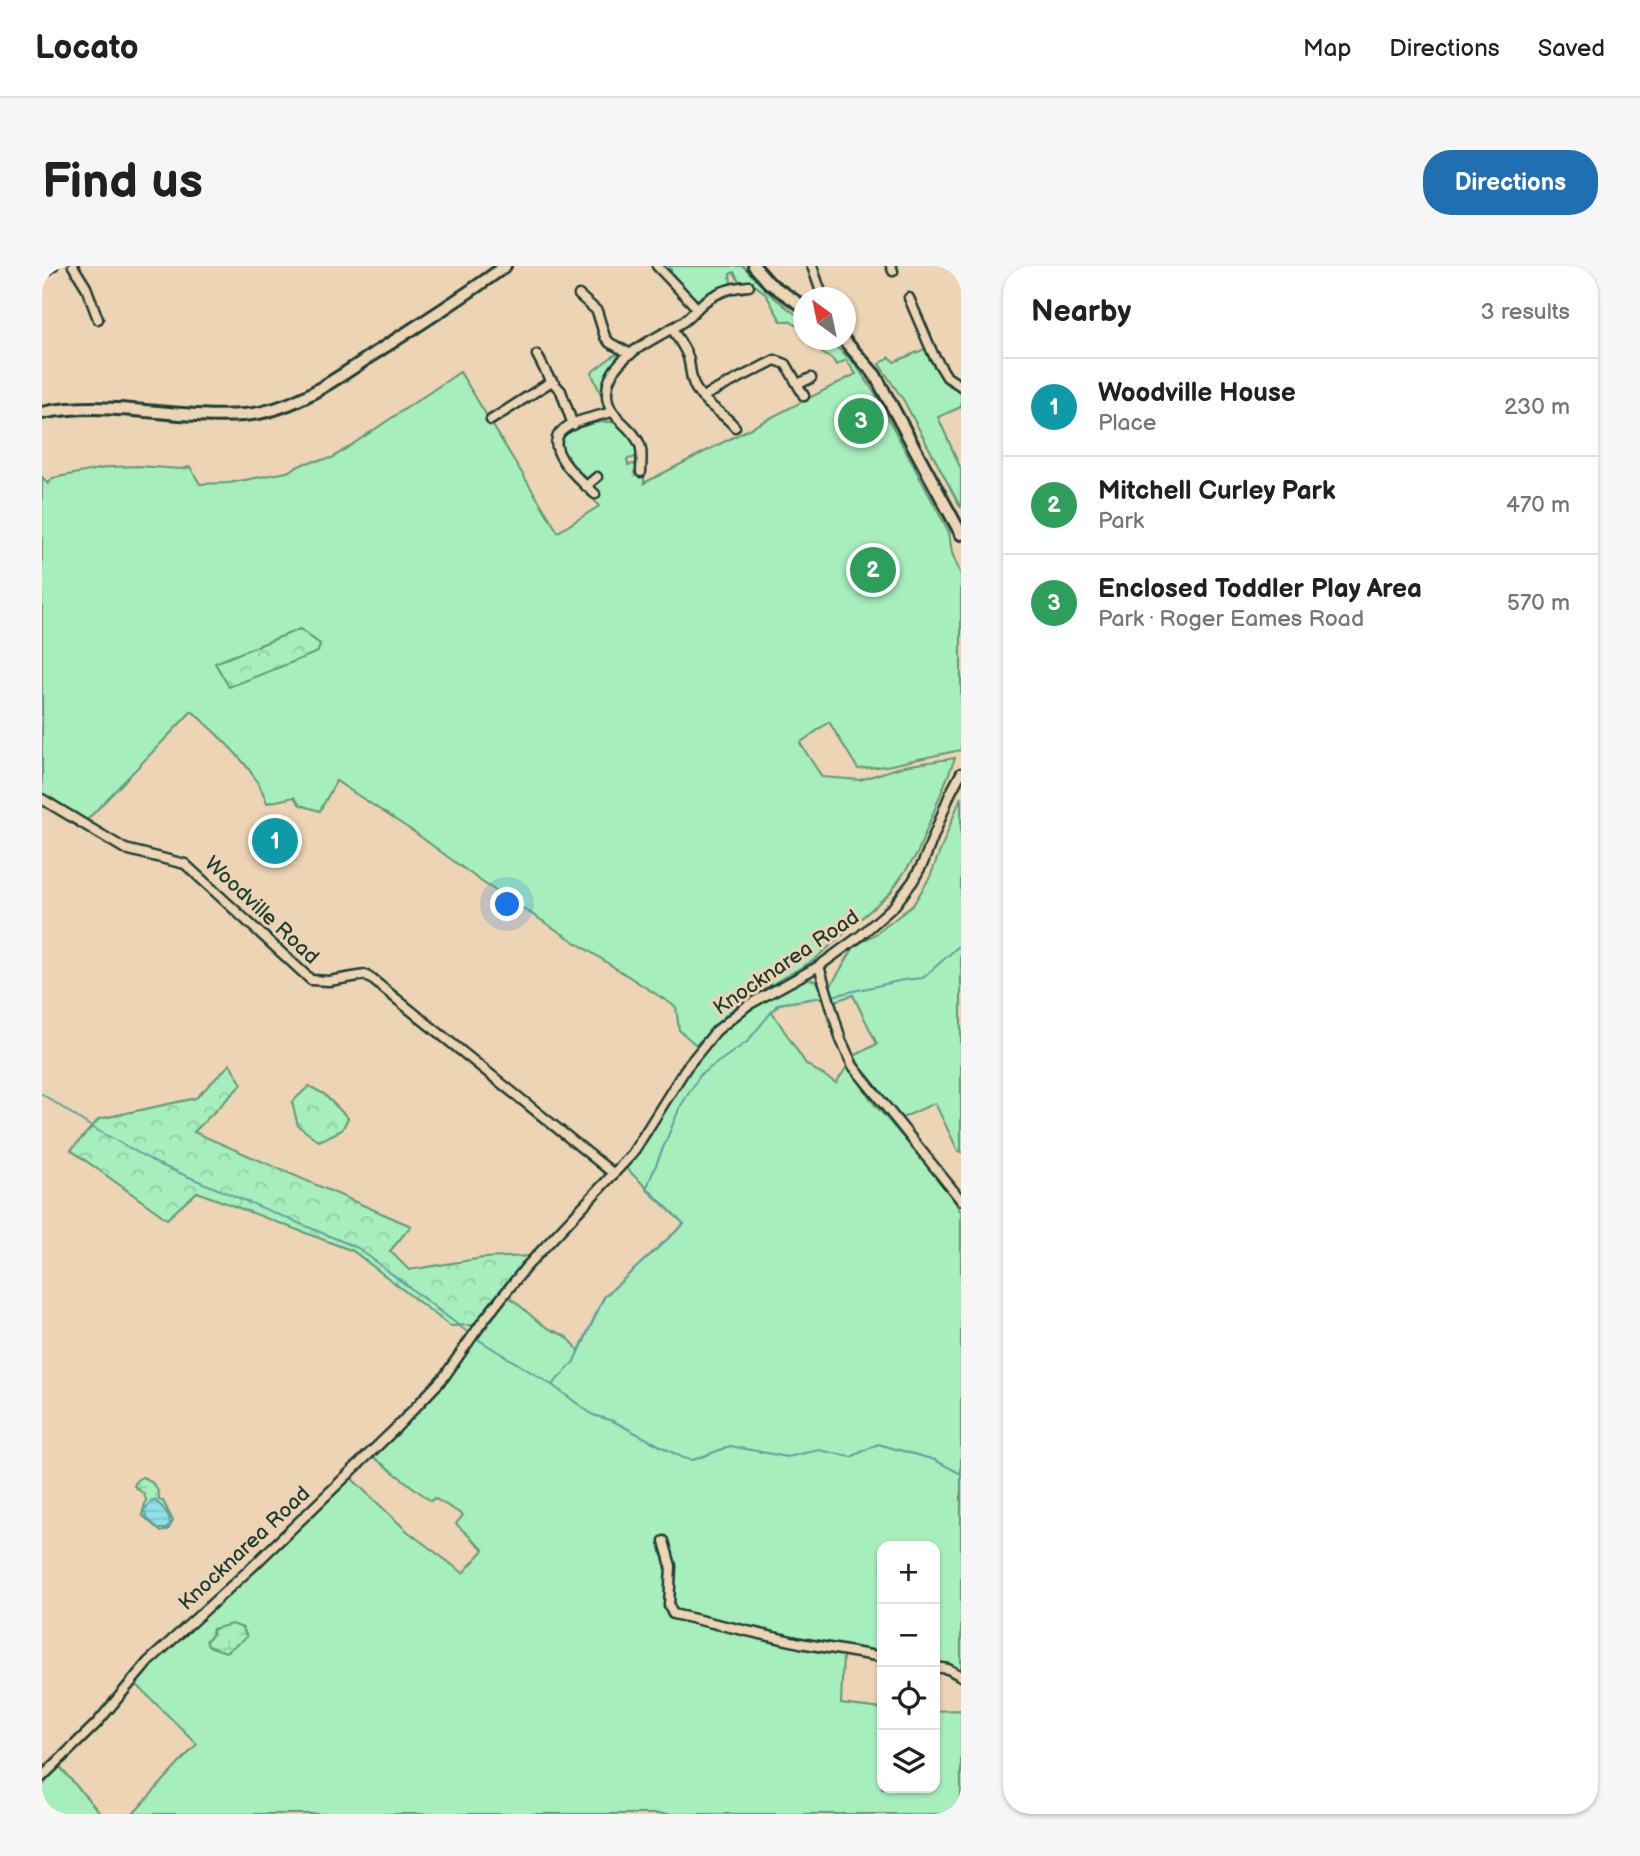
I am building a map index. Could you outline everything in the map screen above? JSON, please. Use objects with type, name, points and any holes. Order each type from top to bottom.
[{"type":"main road","points":[[42,413],[74,408],[208,416],[246,415],[279,408],[317,390],[505,266]]},
{"type":"main road","points":[[758,267],[769,283],[793,300]]},
{"type":"main road","points":[[853,350],[875,375],[961,534]]},
{"type":"street","points":[[42,274],[53,266]]},
{"type":"street","points":[[73,266],[86,287],[98,319]]},
{"type":"street","points":[[812,266],[819,287]]},
{"type":"street","points":[[660,267],[697,308]]},
{"type":"street","points":[[733,277],[737,287]]},
{"type":"street","points":[[641,472],[637,462],[640,446],[634,435],[611,412],[607,393],[610,378],[631,354],[686,320],[705,301],[737,287],[749,286]]},
{"type":"street","points":[[579,295],[597,311],[605,337],[610,343],[631,354]]},
{"type":"street","points":[[909,298],[933,354],[947,377],[961,386]]},
{"type":"street","points":[[672,328],[689,360],[692,382],[708,406],[723,414],[735,428]]},
{"type":"street","points":[[537,355],[561,391],[573,425]]},
{"type":"street","points":[[702,397],[775,360],[786,363],[804,396]]},
{"type":"street","points":[[798,384],[811,377]]},
{"type":"street","points":[[491,420],[500,410],[552,381]]},
{"type":"street","points":[[595,494],[563,460],[556,442],[558,435],[573,425],[611,412]]},
{"type":"street","points":[[586,486],[597,477]]},
{"type":"street","name":"Knocknarea Road","points":[[42,1777],[97,1723],[148,1662],[395,1429],[444,1377],[526,1267],[641,1142],[686,1068],[716,1031],[748,1005],[819,966],[879,921],[907,890],[923,863],[961,773]]},
{"type":"street","name":"Woodville Road","points":[[42,799],[125,849],[185,864],[311,980],[329,981],[365,975],[373,980],[614,1174]]},
{"type":"street","points":[[819,966],[841,1040],[853,1066],[961,1200]]},
{"type":"street","points":[[664,1541],[671,1566],[669,1606],[673,1614],[800,1643],[877,1656]]},
{"type":"street","points":[[940,1668],[961,1676]]},
{"type":"green space","points":[[669,266],[743,266],[771,295],[793,312],[793,323],[781,321],[765,293],[749,281],[739,281],[734,272],[730,274],[731,284],[697,300],[676,281]]},
{"type":"green space","points":[[927,348],[941,372],[961,391],[961,407],[938,417],[961,469],[961,508],[904,401],[879,364],[890,357],[894,362]]},
{"type":"green space","points":[[820,350],[840,350],[855,364],[874,392],[949,532],[952,553],[961,575],[961,750],[886,766],[858,769],[829,722],[800,743],[822,777],[860,780],[904,766],[955,758],[917,854],[890,893],[814,960],[736,1005],[696,1045],[679,1030],[676,1007],[482,882],[414,832],[336,781],[320,811],[300,805],[294,797],[267,803],[245,764],[192,711],[87,820],[42,793],[42,477],[48,484],[53,478],[110,467],[190,467],[200,484],[229,483],[287,472],[305,463],[332,458],[460,372],[558,532],[599,506],[594,500],[599,492],[593,485],[596,475],[584,479],[570,466],[562,449],[563,437],[578,428],[599,422],[615,422],[621,425],[631,435],[640,453],[627,459],[628,465],[634,464],[637,468],[634,472],[636,476],[644,476],[644,483],[856,374],[846,360],[837,365]]},
{"type":"green space","points":[[617,353],[618,358],[602,383],[603,399],[592,374]]},
{"type":"green space","points":[[300,629],[320,644],[318,652],[229,687],[215,663]]},
{"type":"green space","points":[[961,797],[961,1152],[958,1151],[935,1103],[902,1118],[868,1080],[854,1056],[877,1044],[853,995],[835,1001],[830,987],[854,947],[913,905],[930,877]]},
{"type":"green space","points":[[802,980],[816,981],[823,997],[779,1004],[772,1012],[806,1064],[836,1083],[848,1065],[874,1104],[946,1187],[961,1212],[961,1671],[940,1665],[940,1541],[877,1541],[877,1652],[746,1627],[745,1634],[843,1655],[841,1704],[877,1708],[877,1793],[940,1793],[940,1711],[961,1710],[961,1814],[133,1814],[197,1744],[135,1683],[350,1477],[407,1531],[463,1573],[484,1550],[456,1524],[463,1515],[434,1498],[431,1501],[372,1456],[443,1383],[476,1336],[479,1337],[509,1297],[540,1323],[565,1336],[579,1352],[604,1297],[684,1224],[626,1168],[690,1070],[719,1033],[744,1011]]},
{"type":"green space","points":[[230,1064],[242,1084],[194,1132],[411,1226],[390,1251],[409,1270],[483,1258],[532,1256],[475,1325],[450,1326],[353,1251],[197,1192],[167,1219],[71,1150],[99,1119],[196,1098]]},
{"type":"green space","points":[[309,1086],[324,1094],[348,1118],[342,1130],[319,1141],[298,1126],[292,1102]]},
{"type":"green space","points":[[142,1477],[155,1486],[159,1500],[163,1501],[173,1521],[168,1530],[161,1532],[142,1515],[146,1500],[144,1494],[134,1486]]},
{"type":"green space","points":[[232,1624],[243,1628],[247,1637],[226,1652],[208,1646],[206,1640],[211,1637],[213,1629]]},
{"type":"green space","points":[[59,1766],[101,1814],[42,1814],[42,1786]]},
{"type":"water","points":[[153,1500],[169,1517],[170,1525],[166,1529],[158,1529],[147,1518],[144,1510]]},
{"type":"waterway","points":[[832,996],[923,978],[961,944]]},
{"type":"waterway","points":[[553,1384],[573,1363],[604,1297],[684,1224],[646,1189],[680,1107],[701,1074],[747,1042],[778,1004],[823,997]]},
{"type":"waterway","points":[[42,1094],[90,1126],[158,1164],[358,1248],[470,1334]]},
{"type":"waterway","points":[[474,1337],[552,1385],[593,1415],[613,1421],[683,1458],[693,1460],[730,1446],[787,1457],[819,1450],[851,1457],[878,1444],[935,1460],[961,1474]]},
{"type":"place","name":"Enclosed Toddler Play Area","points":[[861,421]]},
{"type":"place","name":"Mitchell Curley Park","points":[[873,570]]},
{"type":"place","name":"Woodville House","points":[[275,841]]}]
